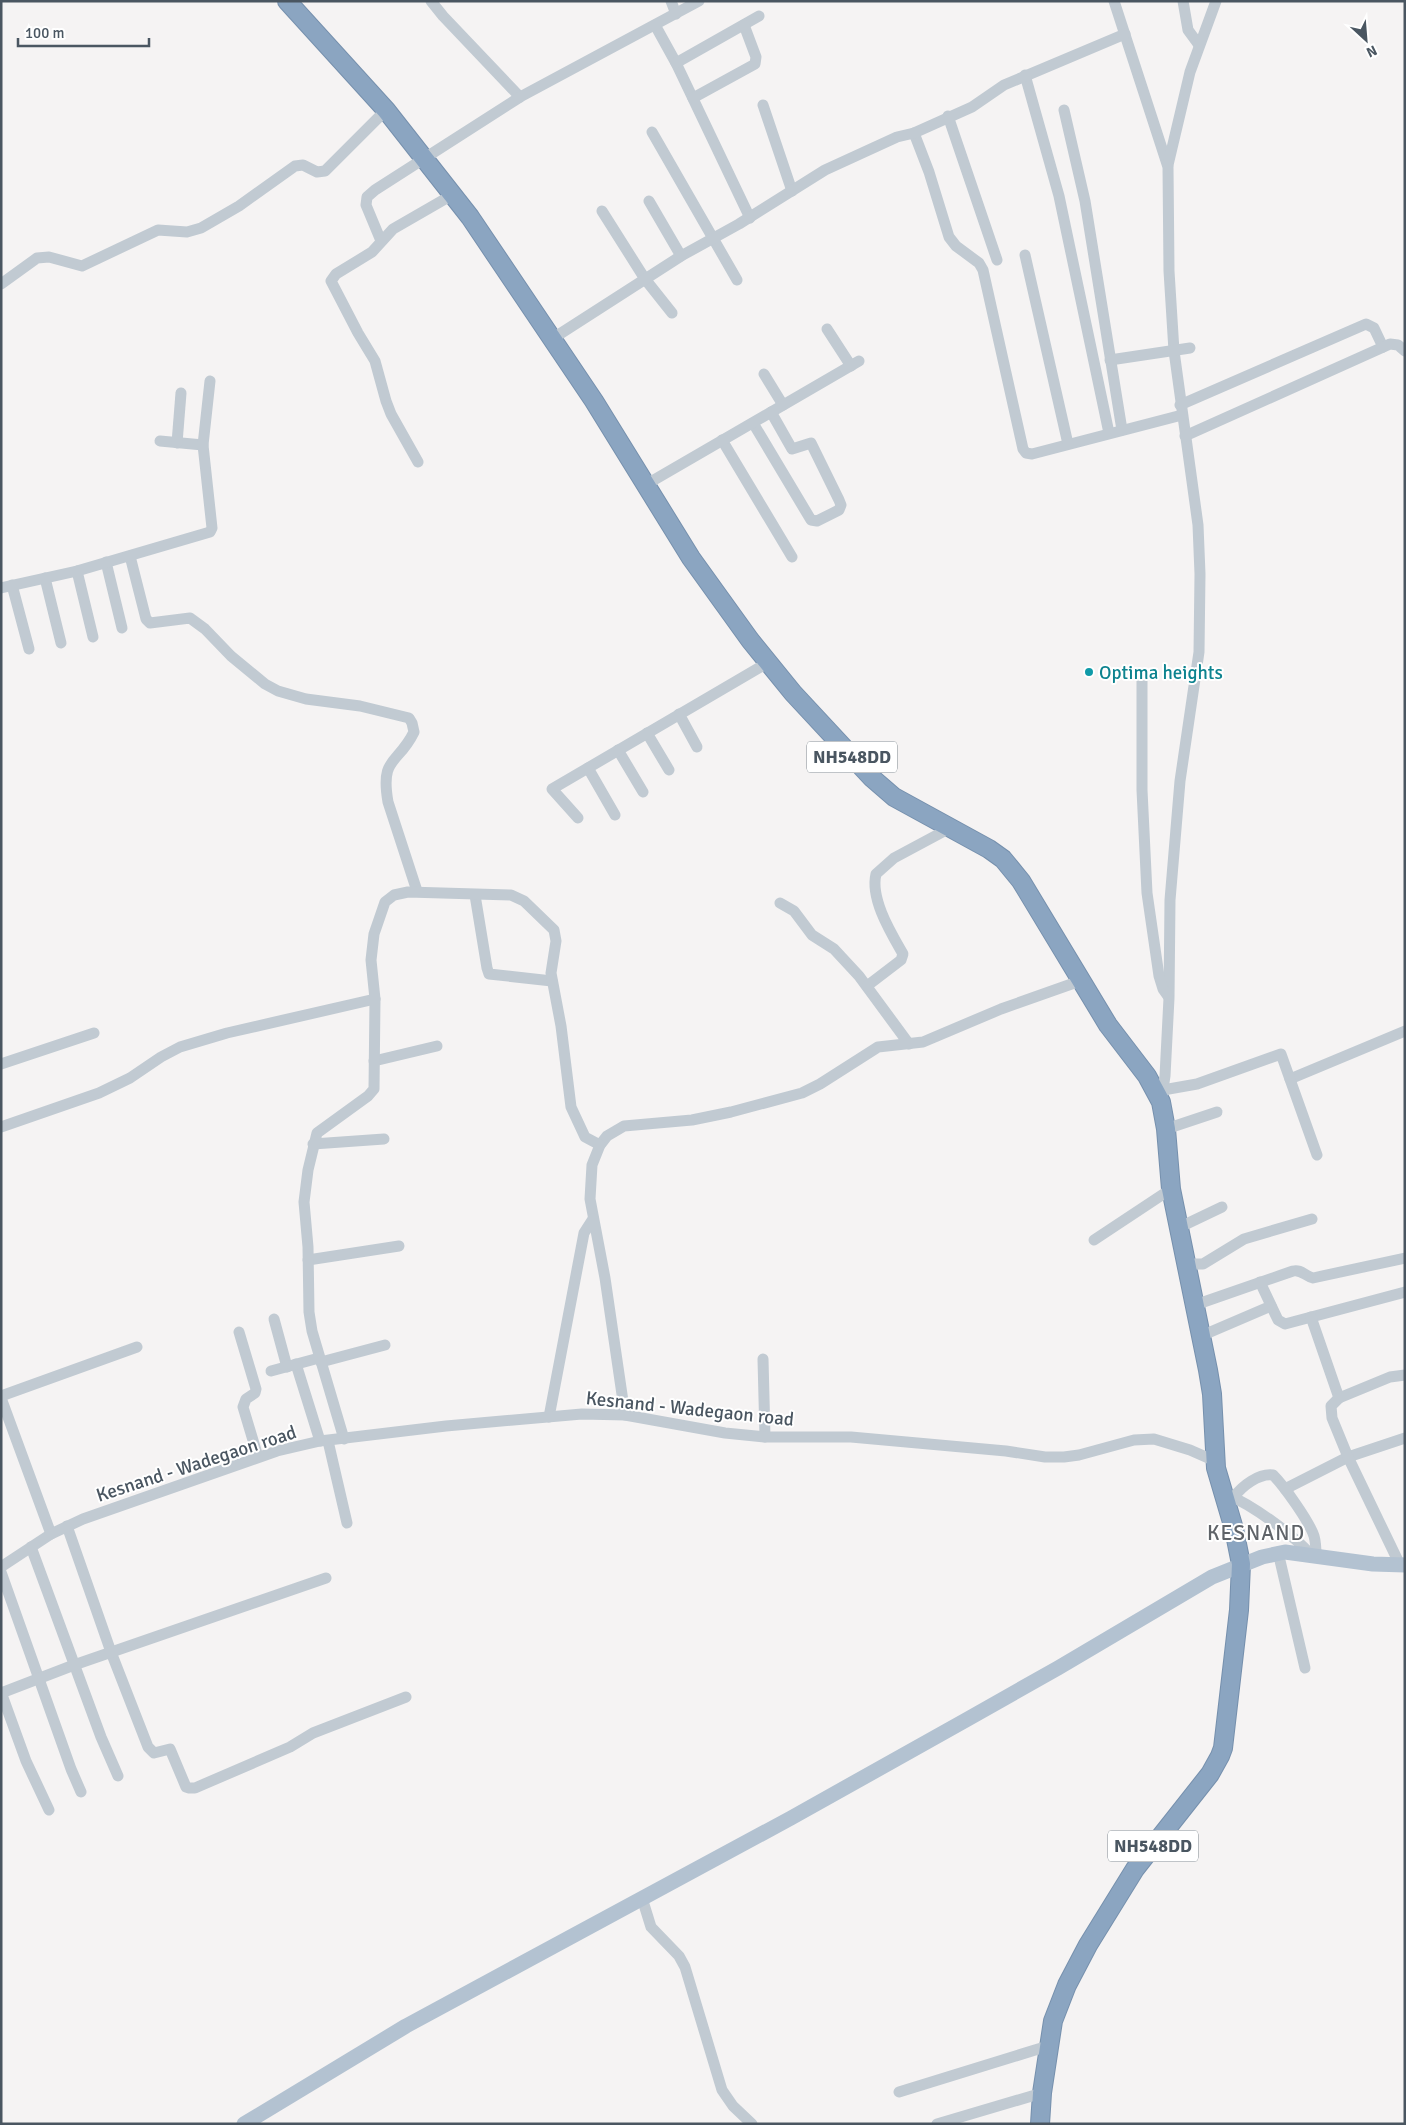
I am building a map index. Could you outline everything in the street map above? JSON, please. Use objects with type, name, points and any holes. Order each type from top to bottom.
[{"type":"highway","name":"NH548DD","points":[[287,1],[386,110],[470,217],[594,401],[691,558],[799,700],[872,778],[894,796],[989,849],[1012,870],[1108,1025],[1162,1096],[1171,1189],[1212,1394],[1215,1461],[1229,1495],[1241,1564],[1235,1646],[1220,1756],[1199,1788],[1135,1869],[1106,1915],[1059,2002],[1048,2046],[1040,2124]]},
{"type":"main road","points":[[244,2124],[406,2026],[999,1702],[1196,1586],[1241,1564],[1278,1552],[1292,1551],[1366,1563],[1403,1565]]},
{"type":"street","points":[[431,1],[520,96]]},
{"type":"street","points":[[671,1],[676,14]]},
{"type":"street","points":[[381,241],[366,205],[367,197],[374,190],[520,96],[699,1]]},
{"type":"street","points":[[1114,1],[1168,167]]},
{"type":"street","points":[[1183,1],[1188,30],[1199,45]]},
{"type":"street","points":[[1216,1],[1190,72],[1168,167],[1169,271],[1174,351],[1181,410],[1192,470],[1198,525],[1200,574],[1199,652],[1179,790],[1170,900],[1169,998],[1162,1096],[1281,1054],[1318,1155]]},
{"type":"street","points":[[676,63],[759,16]]},
{"type":"street","points":[[655,25],[676,63],[750,218]]},
{"type":"street","points":[[693,98],[755,64],[756,57],[744,25]]},
{"type":"street","points":[[552,339],[681,256],[750,218],[825,170],[897,137],[914,133],[948,116],[972,107],[998,88],[1025,75],[1125,34]]},
{"type":"street","points":[[1025,75],[1059,196],[1110,433]]},
{"type":"street","points":[[763,105],[792,191]]},
{"type":"street","points":[[1,284],[36,258],[49,257],[82,266],[154,232],[164,230],[187,232],[202,228],[239,206],[296,166],[302,164],[317,172],[325,171],[386,110]]},
{"type":"street","points":[[1064,110],[1085,201],[1122,430]]},
{"type":"street","points":[[948,116],[997,260]]},
{"type":"street","points":[[652,132],[737,280]]},
{"type":"street","points":[[914,133],[952,243],[979,263],[983,270],[1023,449],[1026,453],[1032,454],[1122,430],[1181,410],[1366,324],[1374,328],[1383,347]]},
{"type":"street","points":[[418,462],[391,414],[375,361],[358,333],[332,282],[336,274],[372,252],[393,230],[452,195]]},
{"type":"street","points":[[649,202],[681,256]]},
{"type":"street","points":[[602,211],[645,279],[672,313]]},
{"type":"street","points":[[1026,255],[1068,444]]},
{"type":"street","points":[[647,484],[855,364],[827,330]]},
{"type":"street","points":[[1185,436],[1383,347],[1394,344],[1405,351]]},
{"type":"street","points":[[1110,360],[1190,348]]},
{"type":"street","points":[[764,374],[783,405]]},
{"type":"street","points":[[29,649],[6,587],[77,571],[210,532],[212,528],[204,445],[210,381]]},
{"type":"street","points":[[177,443],[181,393]]},
{"type":"street","points":[[753,423],[811,520],[816,521],[839,510],[841,505],[811,443],[792,449],[771,412]]},
{"type":"street","points":[[722,440],[792,557]]},
{"type":"street","points":[[160,441],[204,445]]},
{"type":"street","points":[[130,556],[146,619],[150,623],[190,618],[205,629],[231,656],[265,684],[278,691],[306,699],[360,706],[409,718],[414,732],[411,739],[389,765],[386,788],[388,802],[416,891]]},
{"type":"street","points":[[106,562],[122,628]]},
{"type":"street","points":[[77,571],[93,637]]},
{"type":"street","points":[[45,578],[61,643]]},
{"type":"street","points":[[578,818],[552,789],[769,662]]},
{"type":"street","points":[[1142,678],[1142,790],[1147,893],[1159,976],[1163,989],[1169,998]]},
{"type":"street","points":[[680,714],[698,747]]},
{"type":"street","points":[[648,733],[670,770]]},
{"type":"street","points":[[618,750],[643,792]]},
{"type":"street","points":[[588,768],[615,814]]},
{"type":"street","points":[[867,986],[901,960],[903,954],[887,927],[875,891],[876,874],[894,858],[950,828]]},
{"type":"street","points":[[344,1439],[310,1320],[304,1202],[313,1144],[319,1131],[371,1092],[374,1085],[375,999],[371,951],[382,906],[385,902],[394,895],[416,891],[517,897],[550,925],[556,935],[551,966],[552,981],[561,1026],[569,1095],[574,1115],[585,1137],[600,1145]]},
{"type":"street","points":[[475,895],[486,968],[489,974],[552,981]]},
{"type":"street","points":[[780,903],[794,911],[812,935],[834,949],[867,986],[909,1044]]},
{"type":"street","points":[[625,1415],[605,1278],[593,1220],[590,1185],[592,1165],[600,1145],[615,1130],[624,1126],[692,1120],[731,1112],[802,1093],[820,1084],[878,1047],[922,1042],[1001,1009],[1080,981]]},
{"type":"street","points":[[1,1127],[99,1093],[130,1078],[161,1057],[185,1046],[227,1034],[375,999]]},
{"type":"street","points":[[1290,1079],[1405,1031]]},
{"type":"street","points":[[1,1064],[94,1033]]},
{"type":"street","points":[[374,1061],[437,1046]]},
{"type":"street","points":[[1166,1128],[1217,1112]]},
{"type":"street","points":[[313,1144],[384,1139]]},
{"type":"street","points":[[1094,1240],[1171,1189]]},
{"type":"street","points":[[1178,1228],[1222,1207]]},
{"type":"street","points":[[1186,1264],[1203,1264],[1244,1239],[1312,1218]]},
{"type":"street","points":[[549,1417],[584,1233],[593,1220]]},
{"type":"street","points":[[308,1260],[399,1246]]},
{"type":"street","points":[[1195,1305],[1292,1271],[1301,1271],[1308,1277],[1313,1278],[1405,1258]]},
{"type":"street","points":[[1260,1282],[1278,1320],[1285,1324],[1405,1292]]},
{"type":"street","points":[[1201,1336],[1271,1306]]},
{"type":"street","points":[[1311,1317],[1339,1398]]},
{"type":"street","points":[[274,1320],[324,1441],[347,1523]]},
{"type":"street","points":[[239,1332],[256,1388],[255,1393],[244,1401],[243,1407],[258,1457]]},
{"type":"street","points":[[271,1371],[385,1345]]},
{"type":"street","points":[[51,1534],[1,1397],[137,1347]]},
{"type":"street","points":[[763,1359],[765,1436]]},
{"type":"street","points":[[1403,1565],[1348,1457],[1332,1418],[1331,1406],[1339,1398],[1390,1377],[1405,1375]]},
{"type":"street","name":"Kesnand - Wadegaon road","points":[[1,1567],[51,1534],[67,1526],[277,1451],[324,1441],[446,1426],[582,1414],[625,1415],[726,1433],[765,1436],[851,1437],[1064,1457],[1101,1450],[1134,1440],[1154,1439],[1182,1447],[1215,1461]]},
{"type":"street","points":[[1285,1489],[1348,1457],[1405,1438]]},
{"type":"street","points":[[1271,1474],[1275,1476],[1312,1532],[1315,1541],[1314,1555],[1299,1542],[1229,1495],[1271,1474]]},
{"type":"street","points":[[67,1526],[111,1652],[150,1750],[157,1752],[170,1749],[186,1787],[195,1788],[290,1747],[312,1733],[406,1697]]},
{"type":"street","points":[[31,1547],[101,1737],[118,1776]]},
{"type":"street","points":[[1278,1552],[1305,1668]]},
{"type":"street","points":[[1,1572],[81,1792]]},
{"type":"street","points":[[48,1810],[26,1761],[1,1692],[326,1578]]},
{"type":"street","points":[[642,1898],[649,1923],[686,1967],[722,2090],[733,2106],[752,2124]]},
{"type":"street","points":[[899,2092],[1048,2046]]},
{"type":"street","points":[[937,2124],[1042,2094]]},
{"type":"place","name":"Optima heights","points":[[1089,672]]},
{"type":"district","name":"KESNAND","points":[[1256,1533]]}]
